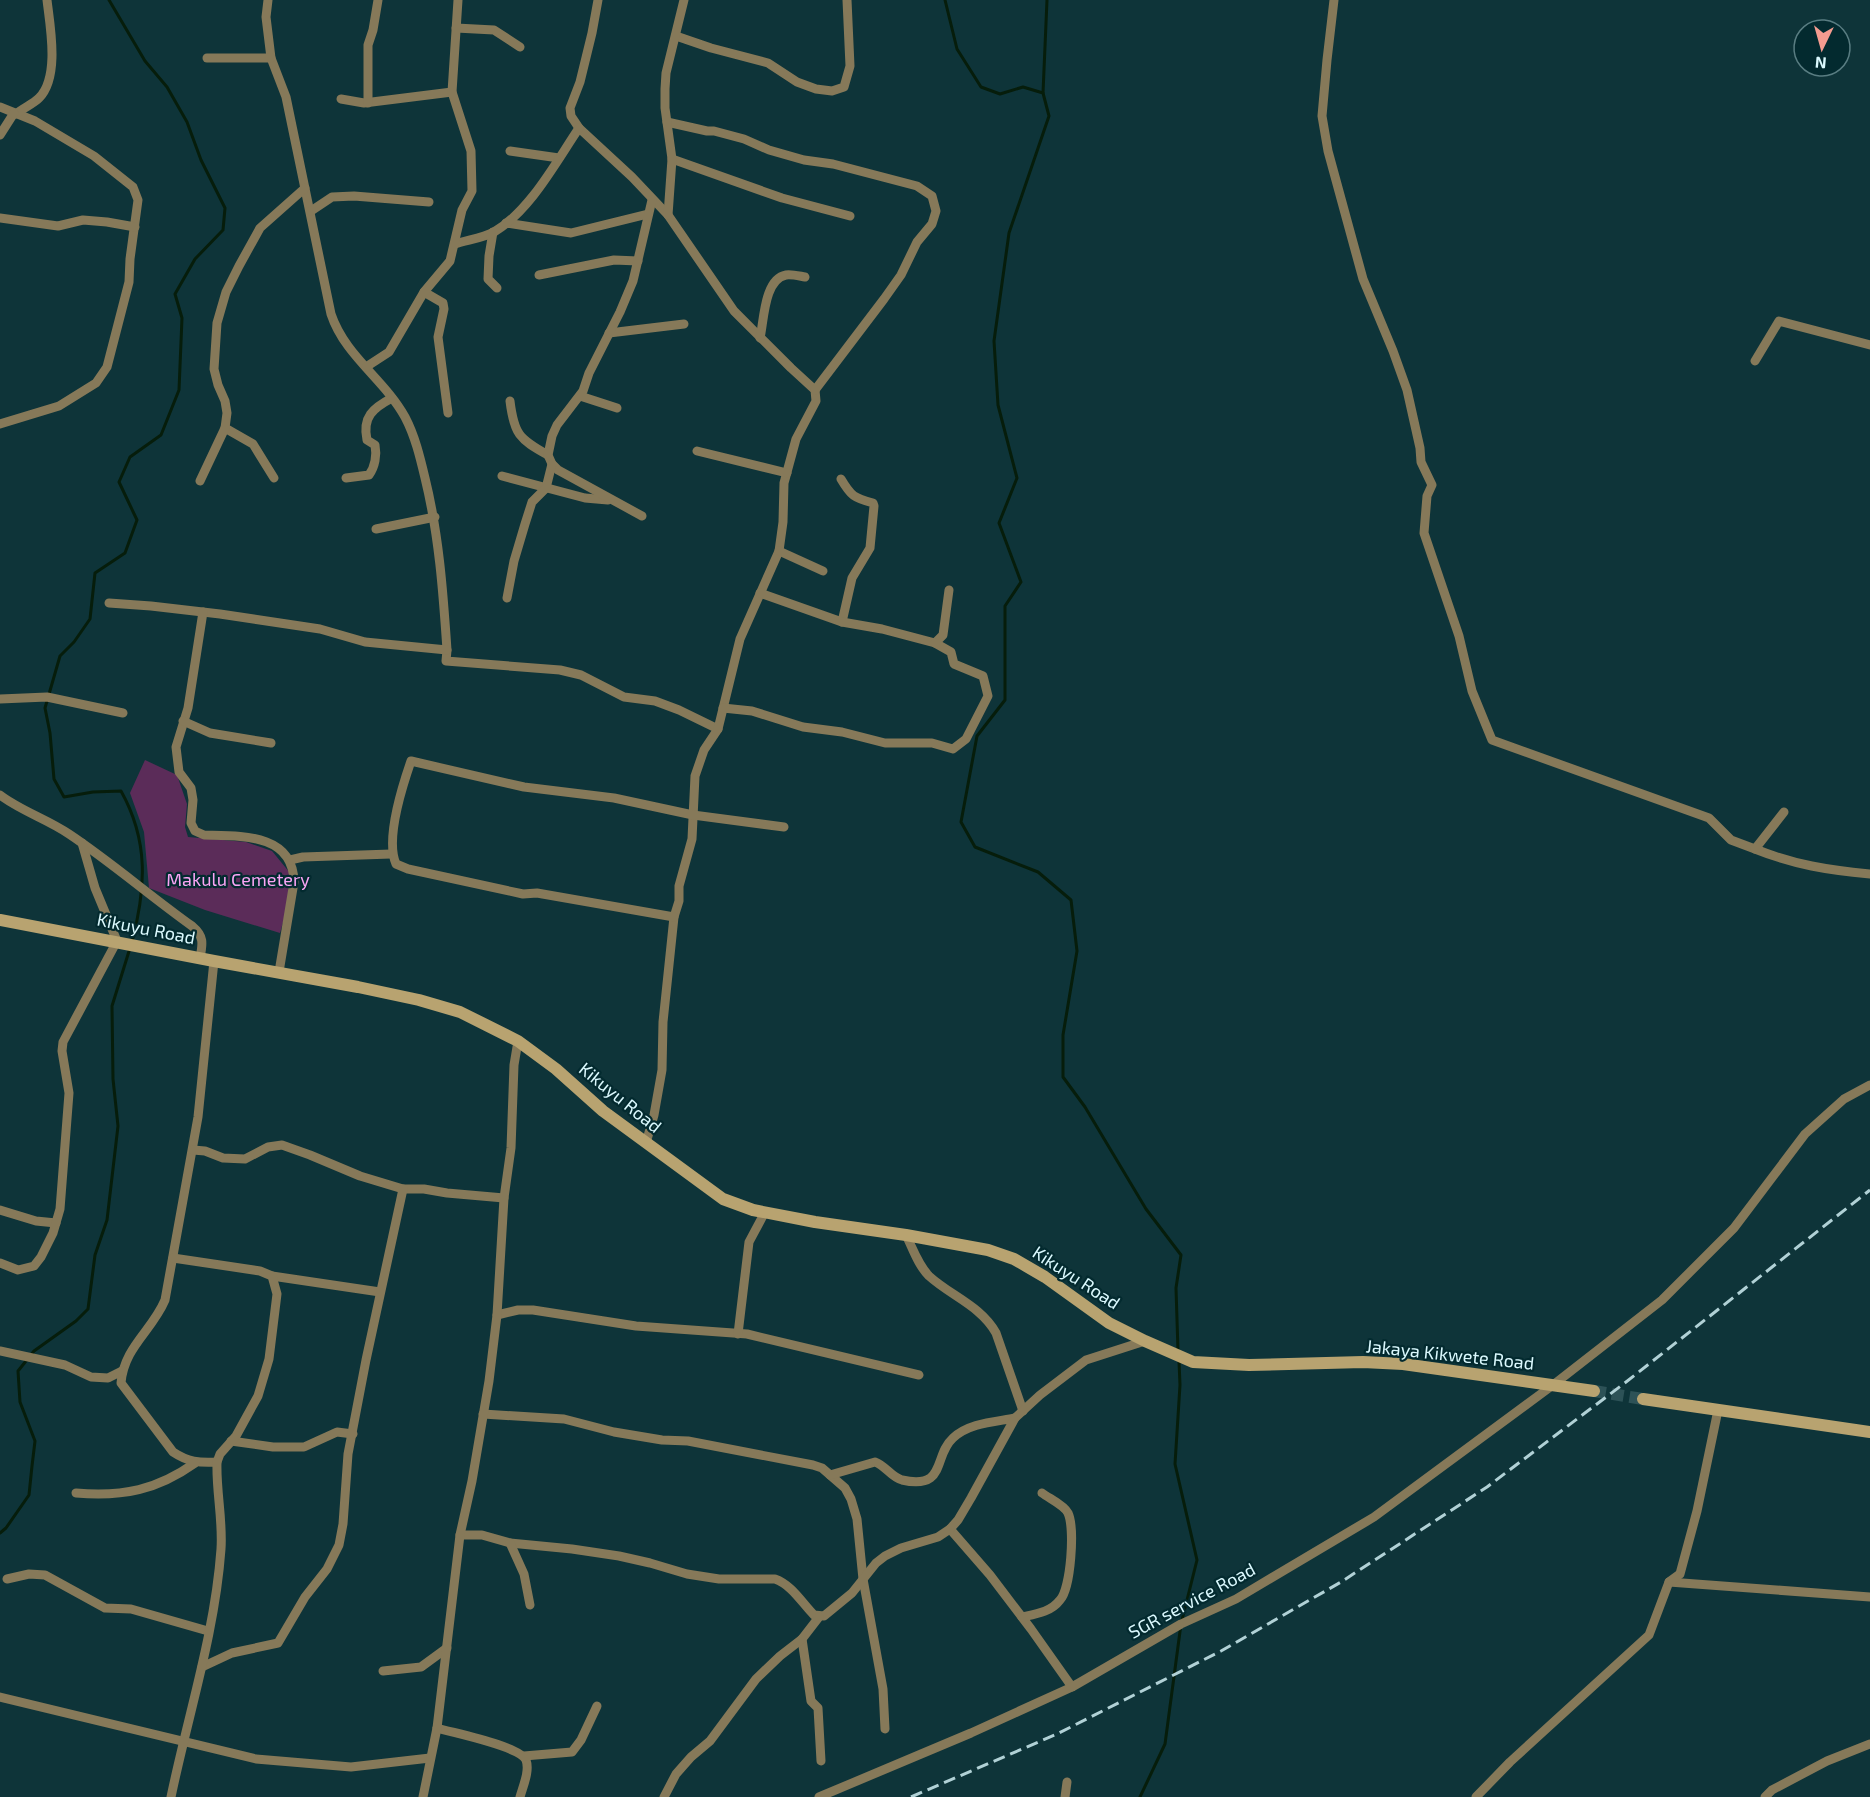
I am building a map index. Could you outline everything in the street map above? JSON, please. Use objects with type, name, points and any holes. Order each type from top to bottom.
[{"type":"main road","name":"Kikuyu Road","points":[[0,920],[279,972],[419,1000],[460,1012],[519,1041],[646,1143],[723,1199],[753,1210],[988,1250],[1014,1259],[1045,1277],[1109,1323],[1193,1362]]},
{"type":"main road","name":"Jakaya Kikwete Road","points":[[1193,1362],[1250,1365],[1363,1362],[1403,1364],[1594,1391]]},
{"type":"main road","points":[[1643,1399],[1870,1432]]},
{"type":"street","points":[[0,135],[15,113],[40,97],[51,71],[53,53],[47,0]]},
{"type":"street","points":[[268,0],[266,17],[271,58],[286,97],[324,284],[336,331],[392,398],[416,441],[435,518],[442,576],[446,661],[560,670],[581,675],[624,697],[655,701],[718,729]]},
{"type":"street","points":[[368,103],[368,45],[378,0]]},
{"type":"street","points":[[366,367],[389,352],[424,292],[450,261],[462,210],[473,184],[471,151],[452,92],[458,0]]},
{"type":"street","points":[[598,0],[580,82],[570,108],[571,116],[579,128],[632,177],[668,215],[734,311],[816,390]]},
{"type":"street","points":[[668,215],[672,159],[665,99],[666,73],[684,0]]},
{"type":"street","points":[[676,36],[768,63],[797,82],[816,89],[832,91],[844,87],[850,66],[847,0]]},
{"type":"street","points":[[1334,0],[1322,116],[1328,151],[1363,279],[1407,390],[1421,462],[1432,485],[1426,496],[1425,533],[1459,636],[1472,691],[1492,740],[1709,818],[1731,840],[1785,861],[1836,871],[1870,874]]},
{"type":"street","points":[[456,28],[494,30],[520,47]]},
{"type":"street","points":[[207,58],[271,58]]},
{"type":"street","points":[[341,99],[368,103],[452,92]]},
{"type":"street","points":[[0,107],[60,134],[121,176],[133,187],[138,200],[129,282],[107,367],[96,383],[58,406],[0,424]]},
{"type":"street","points":[[646,1143],[654,1115],[662,1070],[663,1022],[674,917],[679,901],[679,886],[692,838],[694,776],[704,750],[718,729],[740,639],[779,551],[783,522],[784,483],[796,439],[816,401],[816,390],[901,275],[917,242],[932,224],[936,211],[932,196],[917,186],[833,164],[778,153],[744,139],[714,131],[667,122]]},
{"type":"street","points":[[455,244],[493,232],[506,223],[535,193],[579,128]]},
{"type":"street","points":[[510,151],[559,158]]},
{"type":"street","points":[[672,159],[782,198],[850,216]]},
{"type":"street","points":[[200,481],[225,428],[227,413],[225,401],[214,369],[217,323],[226,292],[260,228],[305,188]]},
{"type":"street","points":[[311,211],[332,197],[354,196],[429,202]]},
{"type":"street","points":[[507,598],[514,561],[532,502],[546,488],[550,460],[549,446],[557,425],[580,396],[628,295],[652,200]]},
{"type":"street","points":[[506,223],[571,233],[648,214]]},
{"type":"street","points":[[0,218],[58,226],[83,220],[135,227]]},
{"type":"street","points":[[493,232],[489,256],[489,279],[497,288]]},
{"type":"street","points":[[539,275],[614,260],[638,261]]},
{"type":"street","points":[[760,338],[768,291],[776,279],[786,275],[805,276]]},
{"type":"street","points":[[424,292],[443,303],[444,309],[438,337],[448,413]]},
{"type":"street","points":[[1755,361],[1779,321],[1870,345]]},
{"type":"street","points":[[609,333],[684,324]]},
{"type":"street","points":[[580,396],[617,408]]},
{"type":"street","points":[[346,478],[369,475],[373,470],[376,449],[375,445],[367,440],[369,416],[375,408],[392,398]]},
{"type":"street","points":[[510,401],[513,425],[521,437],[550,460],[642,516]]},
{"type":"street","points":[[225,428],[253,444],[274,478]]},
{"type":"street","points":[[697,451],[787,473]]},
{"type":"street","points":[[502,476],[585,498],[613,500]]},
{"type":"street","points":[[841,479],[849,493],[858,500],[873,503],[874,506],[870,548],[852,578],[842,622]]},
{"type":"street","points":[[376,529],[435,518]]},
{"type":"street","points":[[779,551],[823,571]]},
{"type":"street","points":[[934,643],[943,635],[949,590]]},
{"type":"street","points":[[723,708],[752,711],[803,727],[842,732],[885,743],[932,743],[953,749],[966,739],[988,696],[983,676],[954,664],[951,652],[934,643],[882,629],[842,622],[759,593]]},
{"type":"street","points":[[109,603],[203,612],[320,629],[365,642],[447,650]]},
{"type":"street","points":[[203,612],[193,678],[176,747],[179,772],[191,788],[192,827],[195,831],[269,842],[290,860],[294,870],[294,882],[279,972]]},
{"type":"street","points":[[0,699],[47,697],[123,713]]},
{"type":"street","points":[[183,721],[210,733],[271,743]]},
{"type":"street","points":[[674,917],[537,893],[523,894],[408,869],[396,864],[391,842],[403,785],[411,761],[524,787],[614,798],[693,815],[784,827]]},
{"type":"street","points":[[0,795],[60,828],[82,843],[201,934],[203,943],[200,958]]},
{"type":"street","points":[[1755,849],[1784,812]]},
{"type":"street","points":[[0,1263],[18,1270],[34,1266],[41,1257],[56,1223],[60,1209],[69,1093],[62,1051],[63,1042],[120,942],[95,888],[82,843]]},
{"type":"street","points":[[290,860],[311,856],[392,854]]},
{"type":"street","points":[[214,961],[198,1117],[165,1300],[161,1309],[132,1348],[122,1371],[121,1383],[173,1452],[195,1463],[217,1462]]},
{"type":"street","points":[[423,1797],[437,1728],[460,1535],[472,1481],[497,1315],[514,1065],[519,1041]]},
{"type":"street","name":"SGR service Road","points":[[819,1797],[971,1733],[1072,1687],[1181,1624],[1236,1599],[1374,1517],[1553,1385],[1662,1300],[1734,1227],[1805,1134],[1844,1099],[1870,1085]]},
{"type":"street","points":[[193,1150],[206,1151],[223,1158],[245,1159],[268,1148],[282,1145],[360,1176],[403,1189],[424,1189],[504,1198]]},
{"type":"street","points":[[202,1667],[232,1653],[278,1643],[305,1597],[327,1569],[339,1545],[343,1524],[348,1454],[403,1189]]},
{"type":"street","points":[[0,1210],[36,1221],[56,1223]]},
{"type":"street","points":[[738,1334],[749,1242],[765,1212]]},
{"type":"street","points":[[906,1235],[919,1264],[928,1275],[982,1314],[990,1324],[996,1334],[1023,1411]]},
{"type":"street","points":[[173,1258],[380,1292]]},
{"type":"street","points":[[171,1797],[202,1667],[220,1549],[217,1462],[220,1454],[236,1436],[258,1396],[269,1359],[277,1294],[272,1276]]},
{"type":"street","points":[[497,1315],[518,1310],[533,1310],[636,1326],[738,1334],[919,1375]]},
{"type":"street","points":[[664,1797],[676,1774],[690,1757],[710,1741],[756,1679],[802,1639],[819,1617],[835,1608],[852,1593],[876,1563],[901,1548],[938,1537],[950,1529],[971,1498],[1015,1418],[1061,1378],[1086,1360],[1145,1341]]},
{"type":"street","points":[[0,1351],[64,1365],[91,1377],[108,1378],[122,1371]]},
{"type":"street","points":[[1476,1797],[1510,1762],[1649,1635],[1669,1582],[1680,1574],[1697,1511],[1718,1410]]},
{"type":"street","points":[[483,1414],[564,1419],[614,1432],[662,1440],[687,1441],[822,1468],[845,1488],[851,1498],[857,1519],[863,1579],[883,1689],[885,1729]]},
{"type":"street","points":[[830,1475],[875,1462],[897,1479],[927,1480],[939,1469],[951,1440],[962,1431],[1015,1418]]},
{"type":"street","points":[[231,1441],[273,1447],[304,1448],[338,1432],[353,1434]]},
{"type":"street","points":[[76,1493],[119,1495],[166,1482],[195,1463]]},
{"type":"street","points":[[1022,1617],[1052,1608],[1062,1599],[1068,1586],[1071,1521],[1067,1511],[1042,1493]]},
{"type":"street","points":[[950,1529],[990,1575],[1072,1687]]},
{"type":"street","points":[[460,1535],[482,1535],[510,1543],[620,1556],[687,1574],[719,1579],[775,1579],[783,1581],[803,1604],[819,1617]]},
{"type":"street","points":[[510,1543],[524,1574],[530,1605]]},
{"type":"street","points":[[7,1579],[29,1574],[45,1575],[105,1608],[131,1609],[208,1631]]},
{"type":"street","points":[[1669,1582],[1870,1597]]},
{"type":"street","points":[[802,1639],[811,1701],[818,1708],[821,1761]]},
{"type":"street","points":[[383,1671],[421,1667],[447,1648]]},
{"type":"street","points":[[0,1697],[256,1759],[351,1767],[430,1758]]},
{"type":"street","points":[[524,1756],[572,1752],[581,1740],[597,1706]]},
{"type":"street","points":[[437,1728],[504,1746],[524,1756],[527,1763],[520,1797]]},
{"type":"street","points":[[1766,1797],[1772,1790],[1827,1761],[1870,1744]]},
{"type":"street","points":[[1065,1797],[1067,1782]]},
{"type":"green space","name":"Makulu Cemetery","points":[[145,760],[177,775],[187,804],[185,827],[188,837],[246,842],[272,851],[290,873],[287,908],[280,933],[205,910],[149,888],[144,832],[130,793]]},
{"type":"waterway","points":[[109,0],[145,61],[167,87],[187,122],[201,160],[225,208],[223,230],[195,259],[175,294],[182,318],[179,390],[161,435],[130,457],[119,482],[137,520],[125,553],[95,573],[90,619],[74,642],[60,656],[45,708],[50,733],[54,779],[64,797],[93,792],[121,791],[130,810],[136,828],[142,865],[140,903],[132,942]]},
{"type":"waterway","points":[[945,0],[957,49],[981,87],[1000,94],[1023,87],[1043,93],[1049,116],[1009,233],[994,341],[998,405],[1017,478],[999,523],[1021,582],[1005,606],[1005,700],[977,736],[961,822],[975,847],[1038,872],[1071,900],[1077,951],[1063,1035],[1063,1077],[1085,1107],[1146,1209],[1181,1255],[1176,1288],[1178,1351]]},
{"type":"waterway","points":[[1043,93],[1047,0]]},
{"type":"waterway","points":[[0,1533],[29,1495],[35,1441],[20,1402],[18,1371],[34,1351],[76,1321],[88,1309],[95,1255],[107,1220],[118,1126],[113,1079],[112,1006],[130,948]]},
{"type":"waterway","points":[[1140,1797],[1165,1744],[1181,1624],[1197,1560],[1175,1464],[1180,1385],[1179,1361]]},
{"type":"tunnel","points":[[1594,1391],[1643,1399]]},
{"type":"railway","points":[[911,1797],[1057,1734],[1221,1651],[1341,1582],[1487,1487],[1626,1382],[1870,1190]]}]
